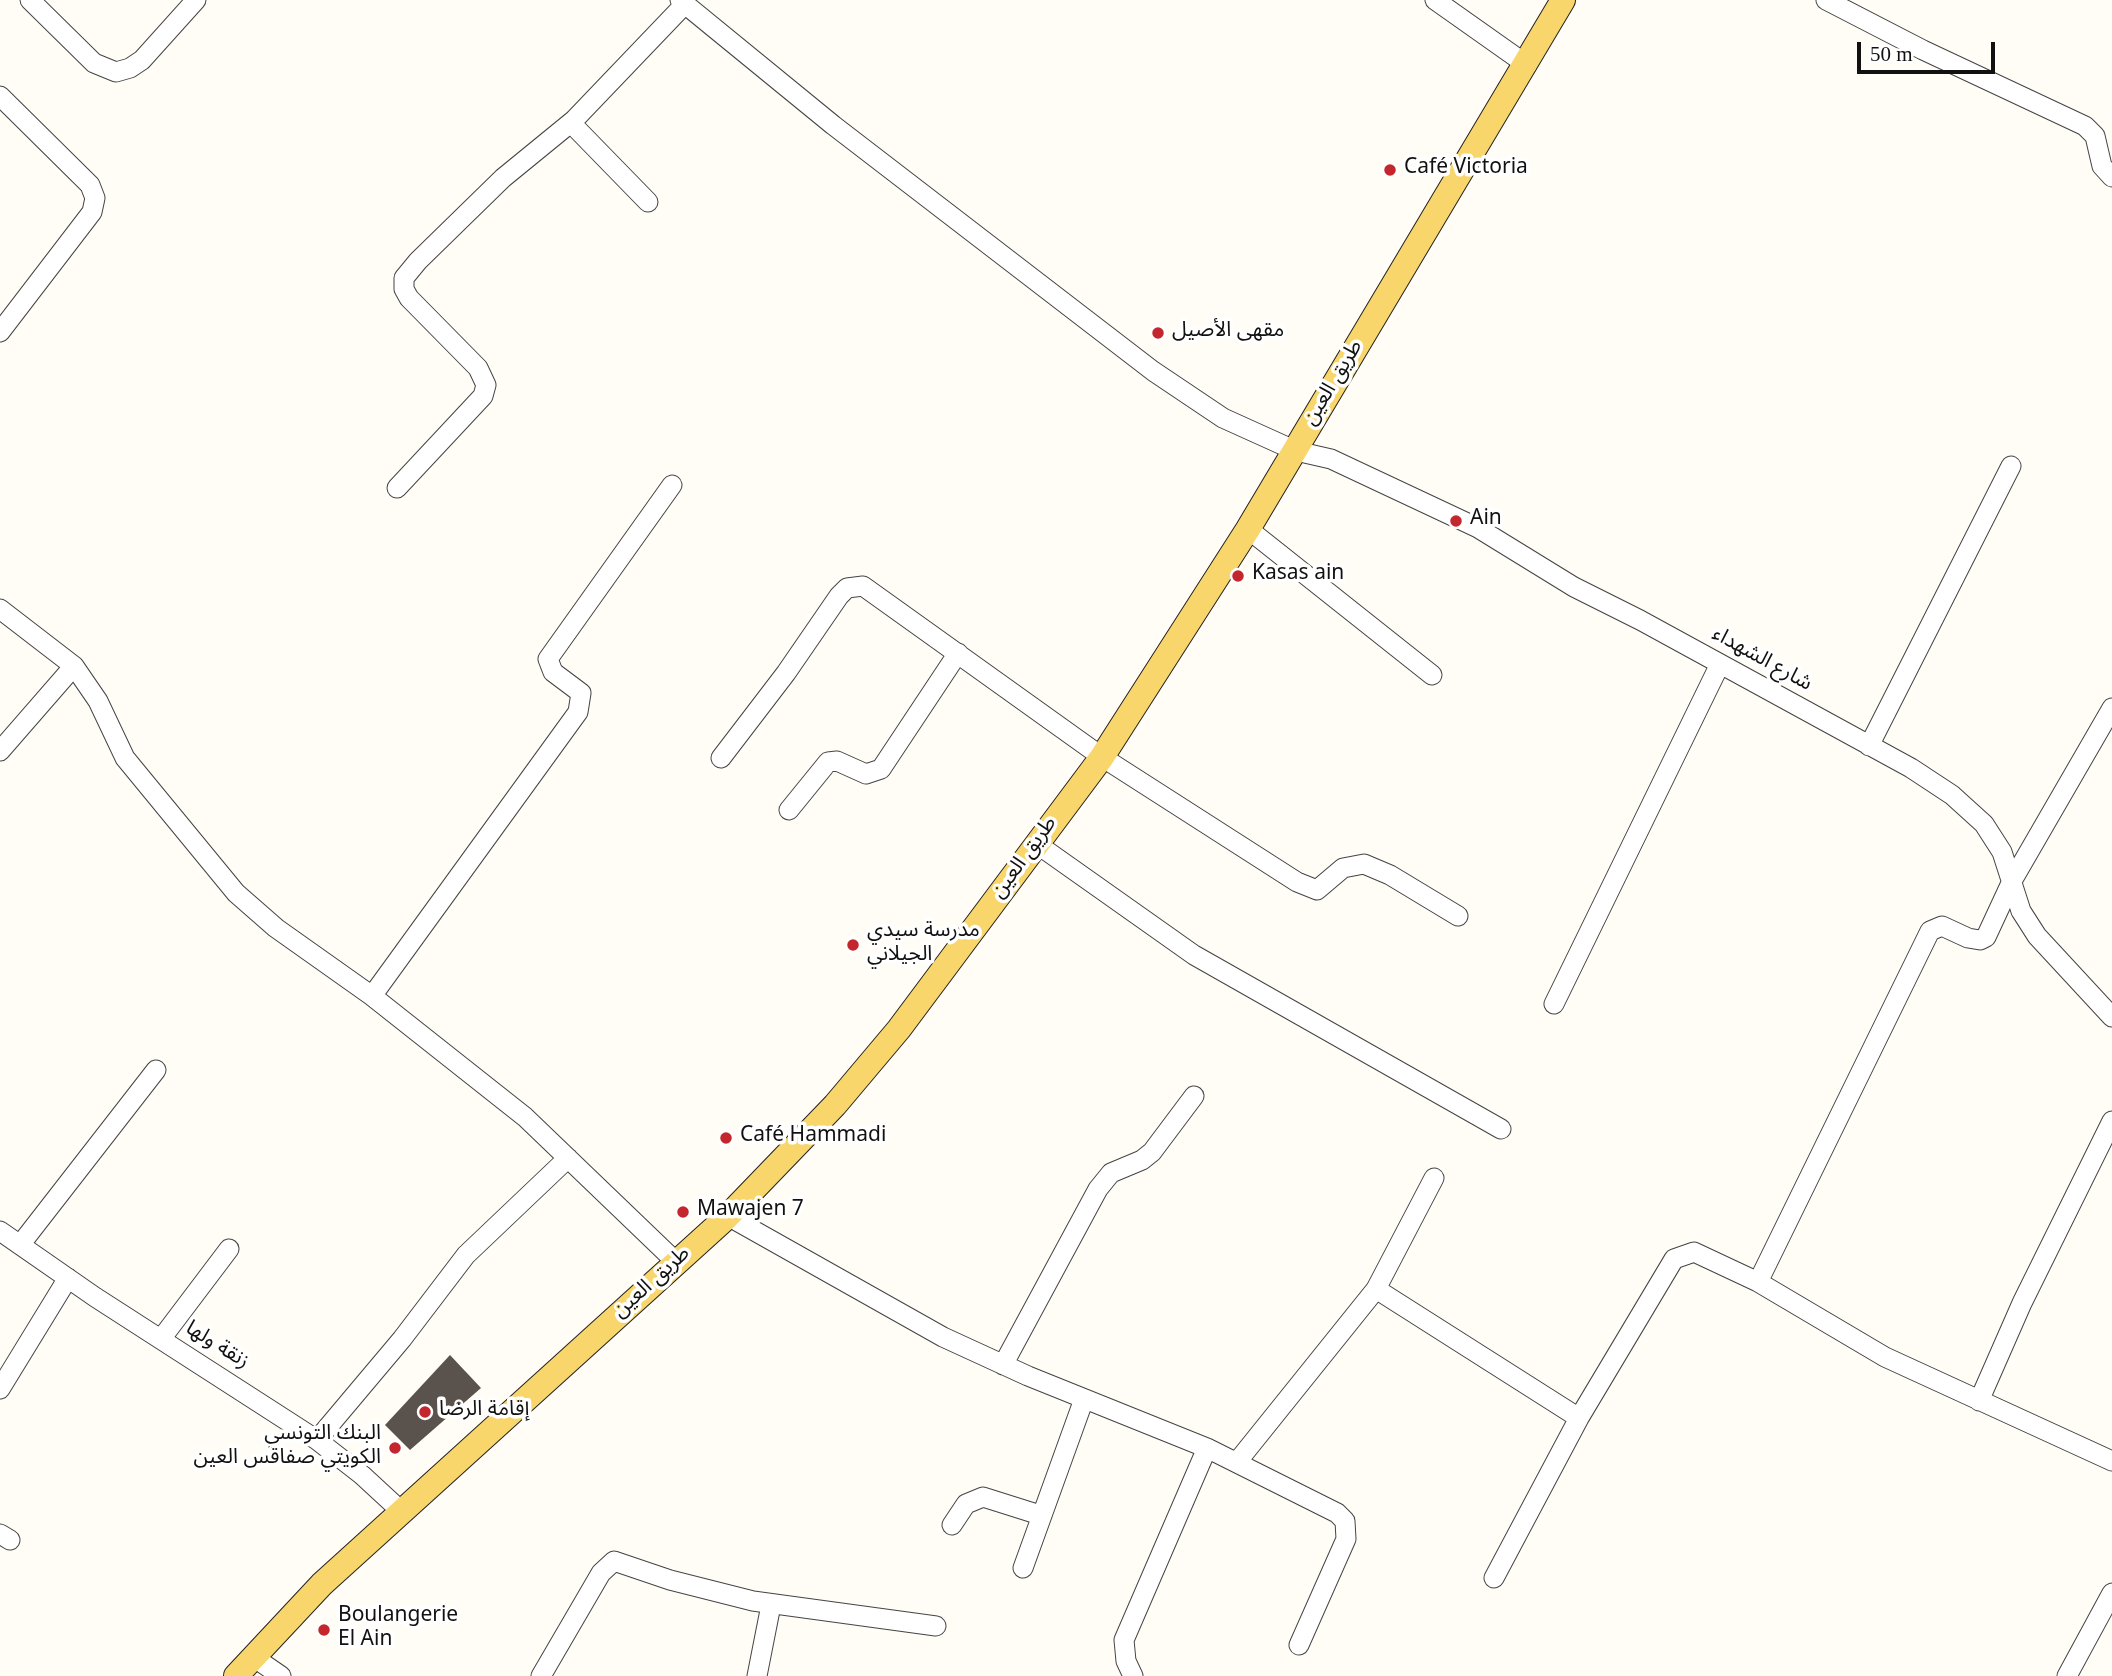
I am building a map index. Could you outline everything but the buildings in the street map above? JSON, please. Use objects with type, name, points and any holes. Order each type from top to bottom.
[{"type":"main road","name":"طريق العين","points":[[236,1676],[252,1656],[401,1511],[728,1216],[835,1104],[900,1029],[1102,757],[1296,451],[1527,65],[1563,0]]},
{"type":"street","points":[[30,0],[94,63],[117,72],[142,60],[196,0]]},
{"type":"street","points":[[1435,0],[1527,65]]},
{"type":"street","points":[[1826,0],[1923,50],[2085,126],[2095,136],[2102,166],[2112,177]]},
{"type":"street","points":[[397,488],[483,396],[486,385],[478,368],[409,298],[404,289],[404,278],[503,178],[571,122],[682,2]]},
{"type":"street","name":"شارع الشهداء","points":[[682,2],[833,125],[1153,371],[1223,418],[1296,451],[1331,459],[1478,528],[1574,587],[1911,768],[1952,795],[1984,824],[2002,852],[2021,911],[2037,936],[2112,1017]]},
{"type":"street","points":[[0,96],[90,186],[95,198],[92,212],[0,331]]},
{"type":"street","points":[[571,122],[648,202]]},
{"type":"street","points":[[1869,746],[2011,466]]},
{"type":"street","points":[[372,996],[578,712],[581,692],[553,672],[548,659],[672,485]]},
{"type":"street","points":[[1248,529],[1432,675]]},
{"type":"street","points":[[721,758],[847,588],[863,586],[1102,757],[1297,882],[1317,890],[1343,868],[1364,864],[1390,875],[1458,916]]},
{"type":"street","points":[[0,609],[74,666],[98,701],[125,758],[219,875],[276,928],[372,996],[525,1117],[676,1262]]},
{"type":"street","points":[[789,810],[828,762],[837,761],[866,774],[881,769],[958,653]]},
{"type":"street","points":[[1553,1004],[1720,664]]},
{"type":"street","points":[[0,751],[74,666]]},
{"type":"street","points":[[1758,1282],[1930,931],[1942,926],[1968,938],[1980,940],[1986,937],[2012,881],[2112,708]]},
{"type":"street","points":[[1037,844],[1194,955],[1501,1129]]},
{"type":"street","points":[[20,1245],[156,1070]]},
{"type":"street","points":[[1003,1365],[1098,1189],[1111,1173],[1142,1160],[1153,1152],[1194,1096]]},
{"type":"street","points":[[1979,1401],[2032,1281],[2112,1121]]},
{"type":"street","points":[[317,1440],[402,1339],[466,1255],[568,1158]]},
{"type":"street","points":[[1237,1462],[1376,1289],[1434,1178]]},
{"type":"street","points":[[728,1216],[927,1329],[1003,1365],[1207,1448],[1337,1513],[1345,1521],[1346,1539],[1299,1645]]},
{"type":"street","name":"زنقة ولها","points":[[0,1231],[317,1440],[362,1475],[401,1511]]},
{"type":"street","points":[[161,1339],[229,1249]]},
{"type":"street","points":[[1494,1578],[1579,1418],[1674,1259],[1695,1252],[1758,1282],[1885,1357],[2112,1461]]},
{"type":"street","points":[[0,1389],[68,1278]]},
{"type":"street","points":[[1376,1289],[1579,1418]]},
{"type":"street","points":[[1023,1568],[1084,1399]]},
{"type":"street","points":[[1133,1676],[1126,1661],[1124,1640],[1207,1448]]},
{"type":"street","points":[[952,1525],[966,1504],[983,1497],[1040,1515]]},
{"type":"street","points":[[541,1676],[601,1573],[614,1561],[670,1580],[771,1605],[936,1626]]},
{"type":"street","points":[[2067,1676],[2112,1593]]},
{"type":"street","points":[[757,1676],[771,1605]]},
{"type":"street","points":[[252,1656],[281,1676]]},
{"type":"place","name":"Café Victoria","points":[[1390,170]]},
{"type":"place","name":"مقهى الأصيل","points":[[1158,333]]},
{"type":"place","name":"Ain","points":[[1456,521]]},
{"type":"place","name":"Kasas ain","points":[[1238,576]]},
{"type":"place","name":"مدرسة سيدي الجيلاني","points":[[853,945]]},
{"type":"place","name":"Café Hammadi","points":[[726,1138]]},
{"type":"place","name":"Mawajen 7","points":[[683,1212]]},
{"type":"place","name":"إقامة الرضا","points":[[425,1412]]},
{"type":"place","name":"البنك التونسي الكويتي صفاقس العين","points":[[395,1448]]},
{"type":"place","name":"Boulangerie El Ain","points":[[324,1630]]}]
